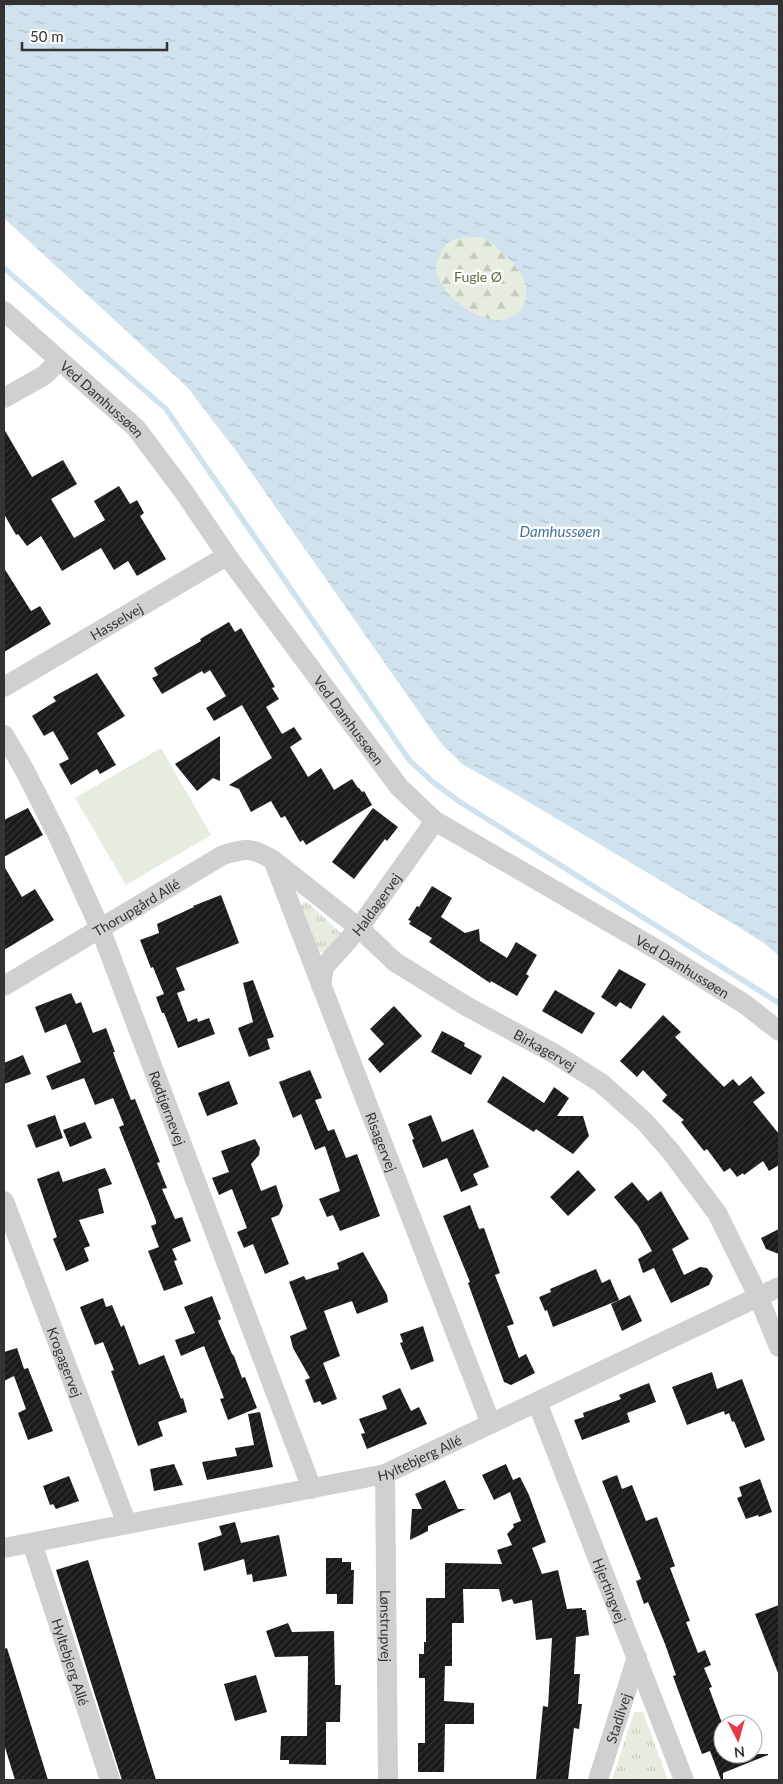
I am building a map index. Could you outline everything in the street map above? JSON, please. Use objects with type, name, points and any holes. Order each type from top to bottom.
[{"type":"street","name":"Ved Damhussøen","points":[[4,311],[58,361],[136,428],[399,787],[435,820],[661,952],[746,1005],[779,1031]]},
{"type":"street","points":[[4,398],[45,375],[58,361]]},
{"type":"street","name":"Hasselvej","points":[[4,687],[228,556]]},
{"type":"street","name":"Rødtjørnevej","points":[[4,735],[24,769],[58,836],[100,928],[312,1489]]},
{"type":"street","name":"Haldagervej","points":[[321,986],[324,968],[359,928],[435,820]]},
{"type":"street","name":"Thorupgård Allé","points":[[4,986],[223,854],[246,848],[261,852],[273,860]]},
{"type":"street","name":"Birkagervej","points":[[273,860],[359,928],[396,962],[466,1006],[555,1054],[601,1083],[645,1122],[672,1153],[717,1213],[758,1296],[779,1347]]},
{"type":"street","name":"Risagervej","points":[[273,860],[491,1424]]},
{"type":"street","name":"Krogagervej","points":[[4,1201],[127,1524]]},
{"type":"street","name":"Hyltebjerg Allé","points":[[4,1548],[386,1474],[779,1287]]},
{"type":"street","name":"Hjertingvej","points":[[537,1402],[684,1780]]},
{"type":"street","name":"Lønstrupvej","points":[[386,1474],[388,1780]]},
{"type":"street","name":"Hyltebjerg Allé","points":[[32,1543],[110,1780]]},
{"type":"street","name":"Stadilvej","points":[[598,1780],[637,1657]]},
{"type":"green space","name":"Fugle Ø","points":[[470,237],[489,241],[512,262],[522,275],[525,282],[526,297],[521,308],[512,317],[493,320],[473,313],[454,299],[441,283],[436,266],[442,250],[453,241]]},
{"type":"green space","points":[[161,748],[211,835],[126,885],[75,798]]},
{"type":"green space","points":[[307,902],[341,933],[341,938],[324,953],[318,951],[300,906]]},
{"type":"green space","points":[[634,1712],[643,1712],[668,1780],[612,1780]]},
{"type":"water","name":"Damhussøen","points":[[4,4],[779,4],[779,956],[765,944],[737,926],[462,764],[440,742],[237,452],[187,387],[4,218]],"holes":[[[472,237],[489,241],[512,262],[522,275],[525,282],[526,297],[521,308],[512,317],[493,320],[473,313],[454,299],[441,283],[436,266],[443,249],[448,243],[461,238]]]},
{"type":"building","points":[[4,429],[32,477],[63,460],[77,484],[51,499],[74,538],[105,520],[94,501],[119,486],[130,504],[137,500],[144,513],[140,516],[166,559],[137,576],[128,561],[114,570],[101,548],[62,571],[41,536],[27,546],[18,534],[16,535],[4,514]]},
{"type":"building","points":[[4,568],[31,611],[40,606],[51,624],[4,652]]},
{"type":"building","points":[[229,622],[235,632],[241,628],[275,687],[272,688],[279,699],[266,707],[282,734],[294,727],[302,739],[290,747],[308,777],[321,768],[334,790],[352,779],[362,792],[364,791],[372,805],[306,845],[303,840],[300,842],[285,816],[281,818],[271,801],[251,812],[239,789],[229,785],[272,758],[242,705],[214,721],[206,708],[226,696],[210,670],[204,674],[202,671],[162,694],[152,678],[158,675],[154,668],[201,641],[200,639]]},
{"type":"building","points":[[97,673],[125,716],[97,733],[116,765],[100,774],[97,769],[71,785],[59,764],[69,759],[53,731],[44,736],[32,716],[56,701],[53,697]]},
{"type":"building","points":[[220,736],[220,781],[213,778],[197,791],[175,764]]},
{"type":"building","points":[[28,808],[43,835],[4,857],[4,820]]},
{"type":"building","points":[[373,808],[398,827],[387,841],[385,839],[354,879],[332,862]]},
{"type":"building","points":[[4,866],[22,897],[35,889],[54,920],[4,950]]},
{"type":"building","points":[[432,886],[452,898],[441,917],[465,933],[479,929],[480,941],[507,958],[516,942],[537,955],[526,974],[529,976],[517,996],[491,981],[490,983],[429,942],[432,938],[409,924],[411,921],[408,920]]},
{"type":"building","points":[[221,895],[239,943],[176,968],[185,990],[177,993],[188,1022],[197,1018],[198,1022],[209,1018],[215,1034],[178,1048],[156,997],[164,994],[140,940],[159,933],[157,924],[193,906]]},
{"type":"building","points":[[619,969],[646,984],[631,1009],[620,1002],[616,1007],[601,997]]},
{"type":"building","points":[[253,980],[274,1037],[267,1039],[270,1049],[249,1057],[238,1028],[253,1022],[243,983]]},
{"type":"building","points":[[555,990],[595,1013],[582,1034],[542,1011]]},
{"type":"building","points":[[71,993],[76,1004],[81,1002],[93,1033],[106,1028],[131,1100],[135,1099],[160,1162],[157,1163],[167,1188],[162,1189],[175,1219],[182,1217],[191,1241],[172,1249],[177,1260],[174,1261],[183,1284],[164,1291],[148,1251],[159,1247],[151,1226],[156,1224],[156,1221],[119,1127],[124,1125],[113,1098],[95,1105],[84,1078],[52,1090],[46,1076],[81,1062],[66,1024],[45,1033],[35,1007]]},
{"type":"building","points":[[394,1006],[422,1036],[380,1073],[368,1059],[384,1044],[370,1029]]},
{"type":"building","points":[[663,1015],[681,1032],[675,1037],[724,1087],[733,1079],[739,1086],[751,1076],[765,1093],[753,1102],[779,1134],[779,1165],[769,1171],[763,1161],[744,1175],[743,1173],[737,1177],[730,1168],[724,1172],[707,1149],[704,1151],[681,1122],[684,1120],[662,1101],[667,1095],[643,1070],[637,1077],[620,1061]]},
{"type":"building","points":[[442,1031],[465,1043],[464,1046],[482,1056],[471,1075],[431,1052]]},
{"type":"building","points":[[23,1055],[31,1074],[4,1084],[4,1063]]},
{"type":"building","points":[[310,1070],[322,1098],[315,1100],[328,1131],[334,1129],[346,1158],[357,1154],[380,1216],[340,1231],[333,1215],[327,1217],[319,1199],[340,1191],[325,1146],[315,1150],[301,1114],[293,1118],[279,1082]]},
{"type":"building","points":[[503,1076],[544,1103],[554,1087],[569,1098],[557,1116],[583,1116],[589,1136],[573,1154],[536,1129],[534,1132],[487,1102]]},
{"type":"building","points":[[229,1081],[238,1104],[207,1116],[198,1093]]},
{"type":"building","points":[[55,1115],[63,1138],[36,1148],[27,1125]]},
{"type":"building","points":[[431,1115],[442,1142],[473,1129],[489,1167],[473,1174],[478,1185],[461,1192],[447,1158],[423,1168],[408,1124]]},
{"type":"building","points":[[85,1122],[92,1138],[70,1147],[63,1130]]},
{"type":"building","points":[[255,1139],[260,1148],[259,1155],[251,1164],[261,1191],[276,1185],[283,1206],[279,1215],[271,1218],[289,1264],[265,1274],[253,1244],[244,1248],[237,1232],[247,1228],[232,1189],[219,1195],[212,1178],[229,1172],[221,1151]]},
{"type":"building","points":[[105,1168],[112,1184],[98,1189],[104,1213],[79,1220],[90,1246],[84,1248],[89,1261],[66,1271],[53,1239],[57,1237],[37,1179],[59,1171],[63,1182]]},
{"type":"building","points":[[578,1170],[596,1190],[568,1216],[550,1197]]},
{"type":"building","points":[[632,1182],[648,1201],[661,1191],[689,1239],[672,1249],[684,1275],[700,1267],[707,1268],[713,1276],[709,1285],[671,1303],[654,1268],[643,1273],[638,1259],[652,1251],[638,1226],[614,1197]]},
{"type":"building","points":[[470,1205],[479,1229],[484,1228],[500,1273],[495,1275],[514,1324],[507,1326],[519,1358],[526,1354],[535,1373],[511,1385],[504,1382],[468,1283],[470,1282],[443,1216]]},
{"type":"building","points":[[779,1229],[779,1254],[766,1249],[761,1238]]},
{"type":"building","points":[[363,1252],[387,1295],[388,1302],[357,1314],[352,1301],[324,1311],[340,1356],[323,1363],[337,1399],[322,1405],[320,1401],[314,1403],[305,1380],[310,1378],[293,1348],[290,1336],[307,1329],[289,1282],[304,1276],[306,1280],[339,1269],[337,1263]]},
{"type":"building","points":[[596,1269],[602,1283],[610,1279],[619,1300],[553,1327],[547,1310],[545,1311],[539,1297],[551,1292],[550,1289]]},
{"type":"building","points":[[630,1295],[642,1321],[622,1331],[611,1304]]},
{"type":"building","points":[[212,1296],[221,1319],[218,1321],[242,1378],[245,1377],[257,1408],[228,1420],[220,1399],[224,1398],[204,1346],[181,1356],[175,1340],[195,1333],[184,1307]]},
{"type":"building","points":[[103,1298],[106,1307],[112,1305],[121,1327],[124,1325],[139,1365],[164,1355],[181,1399],[183,1398],[187,1412],[158,1422],[163,1436],[138,1446],[111,1371],[114,1370],[103,1342],[95,1345],[80,1307]]},
{"type":"building","points":[[423,1326],[434,1361],[411,1370],[400,1343],[403,1342],[400,1334]]},
{"type":"building","points":[[17,1348],[24,1369],[28,1368],[53,1431],[28,1440],[18,1413],[26,1409],[14,1376],[4,1381],[4,1352]]},
{"type":"building","points":[[712,1372],[717,1389],[742,1379],[765,1440],[745,1448],[734,1421],[732,1422],[729,1413],[725,1415],[724,1411],[687,1425],[672,1387]]},
{"type":"building","points":[[649,1383],[656,1402],[627,1413],[630,1422],[582,1440],[574,1420],[584,1417],[583,1413],[621,1399],[619,1395]]},
{"type":"building","points":[[400,1388],[411,1411],[419,1407],[427,1424],[367,1449],[361,1434],[365,1433],[359,1419],[387,1409],[382,1396]]},
{"type":"building","points":[[260,1412],[273,1467],[207,1480],[202,1462],[237,1456],[235,1448],[254,1445],[248,1414]]},
{"type":"building","points":[[174,1464],[183,1485],[154,1491],[150,1469]]},
{"type":"building","points":[[506,1464],[513,1480],[520,1477],[529,1495],[546,1542],[532,1548],[542,1574],[558,1570],[567,1609],[582,1608],[582,1610],[586,1610],[589,1635],[576,1637],[574,1674],[580,1674],[578,1704],[582,1704],[579,1729],[574,1728],[568,1780],[536,1779],[543,1706],[548,1707],[552,1638],[536,1640],[532,1600],[514,1604],[512,1599],[502,1602],[499,1589],[463,1589],[464,1623],[452,1623],[452,1666],[445,1666],[444,1701],[474,1703],[474,1724],[445,1724],[444,1772],[418,1772],[418,1743],[425,1743],[425,1678],[419,1678],[419,1654],[424,1654],[424,1642],[426,1642],[426,1598],[445,1598],[445,1563],[502,1564],[497,1550],[512,1545],[507,1534],[514,1527],[513,1524],[521,1521],[510,1492],[494,1500],[482,1475]]},
{"type":"building","points":[[617,1475],[622,1489],[632,1485],[646,1521],[657,1517],[675,1566],[670,1568],[690,1621],[686,1622],[698,1653],[705,1650],[711,1665],[704,1668],[712,1687],[709,1688],[719,1714],[713,1714],[713,1759],[710,1751],[702,1754],[673,1676],[676,1675],[665,1644],[648,1602],[644,1604],[636,1581],[641,1579],[602,1481]]},
{"type":"building","points":[[69,1476],[79,1501],[56,1509],[53,1504],[50,1505],[43,1486]]},
{"type":"building","points":[[760,1479],[772,1512],[746,1519],[737,1498],[742,1496],[739,1487]]},
{"type":"building","points":[[445,1480],[458,1509],[466,1509],[428,1526],[428,1531],[410,1540],[412,1509],[422,1509],[415,1494]]},
{"type":"building","points":[[235,1522],[241,1543],[279,1535],[287,1576],[253,1582],[252,1574],[247,1575],[244,1559],[204,1571],[198,1543],[222,1535],[219,1526]]},
{"type":"building","points":[[326,1558],[342,1558],[342,1562],[351,1562],[351,1570],[354,1570],[353,1604],[337,1604],[337,1594],[326,1594]]},
{"type":"building","points":[[88,1560],[156,1780],[122,1780],[56,1570]]},
{"type":"building","points":[[779,1605],[779,1672],[778,1673],[755,1614]]},
{"type":"building","points":[[288,1623],[292,1632],[334,1631],[335,1685],[341,1685],[340,1722],[326,1722],[326,1765],[289,1764],[289,1760],[280,1760],[281,1736],[307,1736],[308,1656],[275,1657],[266,1631]]},
{"type":"building","points":[[7,1648],[48,1780],[15,1780],[4,1744],[4,1649]]},
{"type":"building","points":[[256,1675],[267,1712],[235,1721],[224,1684]]},
{"type":"building","points":[[715,1764],[746,1764],[723,1773],[723,1780],[721,1780]]},
{"type":"waterway","points":[[4,268],[166,409],[410,761],[433,782],[460,802],[779,1003]]}]
